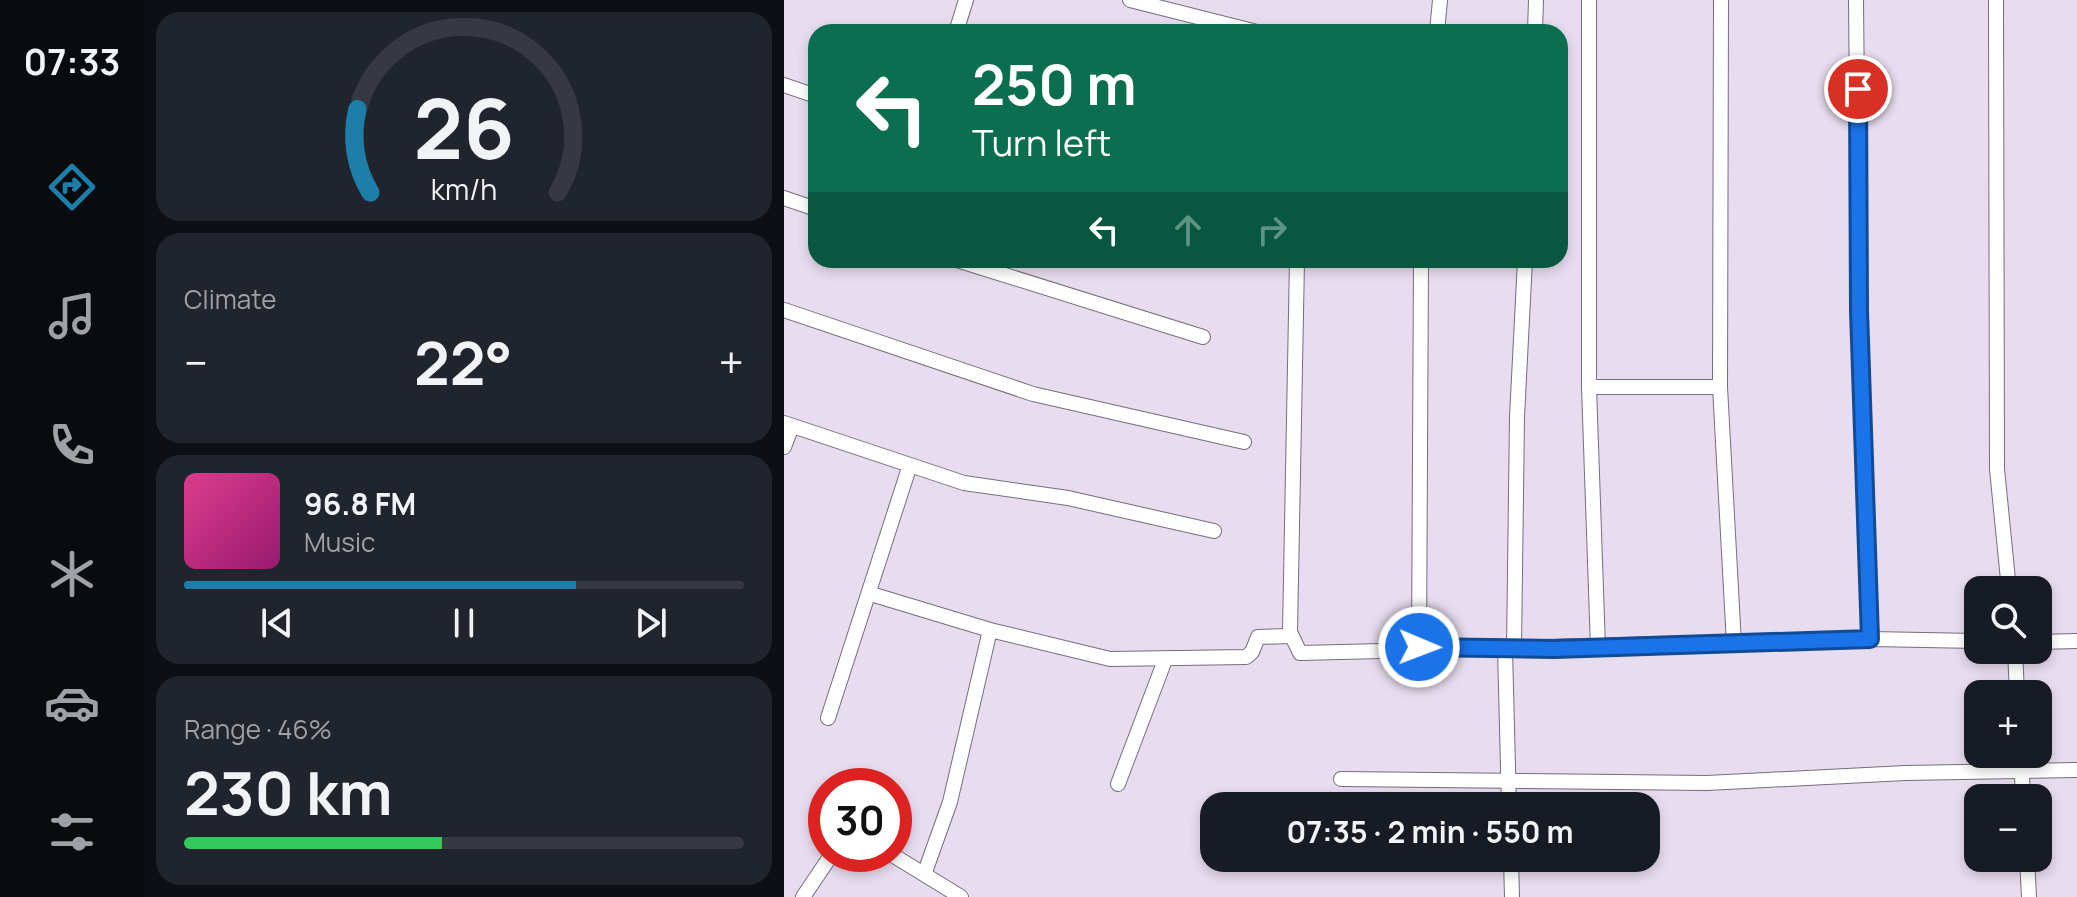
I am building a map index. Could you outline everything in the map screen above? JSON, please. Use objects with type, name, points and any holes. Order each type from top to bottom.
[{"type":"street","points":[[958,24],[966,0]]},
{"type":"street","points":[[1130,0],[1225,24]]},
{"type":"street","points":[[1438,24],[1440,0]]},
{"type":"street","points":[[1535,24],[1536,0]]},
{"type":"street","points":[[1589,0],[1589,387],[1598,648]]},
{"type":"street","points":[[1721,0],[1720,387],[1734,644]]},
{"type":"street","points":[[1856,0],[1859,311],[1870,639]]},
{"type":"street","points":[[1996,0],[1997,469],[2008,576]]},
{"type":"street","points":[[784,85],[808,93]]},
{"type":"street","points":[[784,198],[808,206]]},
{"type":"street","points":[[983,268],[1203,337]]},
{"type":"street","points":[[1297,268],[1287,636],[1300,653],[1419,647],[1598,648],[1870,639],[1964,641]]},
{"type":"street","points":[[1419,647],[1421,268]]},
{"type":"street","points":[[1508,792],[1517,417],[1525,268]]},
{"type":"street","points":[[784,310],[1033,394],[1244,442]]},
{"type":"street","points":[[1589,387],[1720,387]]},
{"type":"street","points":[[784,447],[788,424],[909,468],[964,483],[1068,498],[1214,531]]},
{"type":"street","points":[[828,718],[871,594],[909,468]]},
{"type":"street","points":[[871,594],[990,630],[1110,659],[1246,657],[1262,636],[1287,636]]},
{"type":"street","points":[[925,872],[950,802],[990,630]]},
{"type":"street","points":[[2052,642],[2077,641]]},
{"type":"street","points":[[1118,784],[1165,660]]},
{"type":"street","points":[[2022,768],[2022,784]]},
{"type":"street","points":[[1341,779],[1751,783],[2077,770]]},
{"type":"street","points":[[912,865],[961,897]]},
{"type":"street","points":[[803,897],[820,872]]},
{"type":"street","points":[[1511,872],[1512,897]]},
{"type":"street","points":[[2028,872],[2029,897]]},
{"type":"route","points":[[1419,647],[1554,649],[1870,639],[1859,311],[1858,89]]}]
